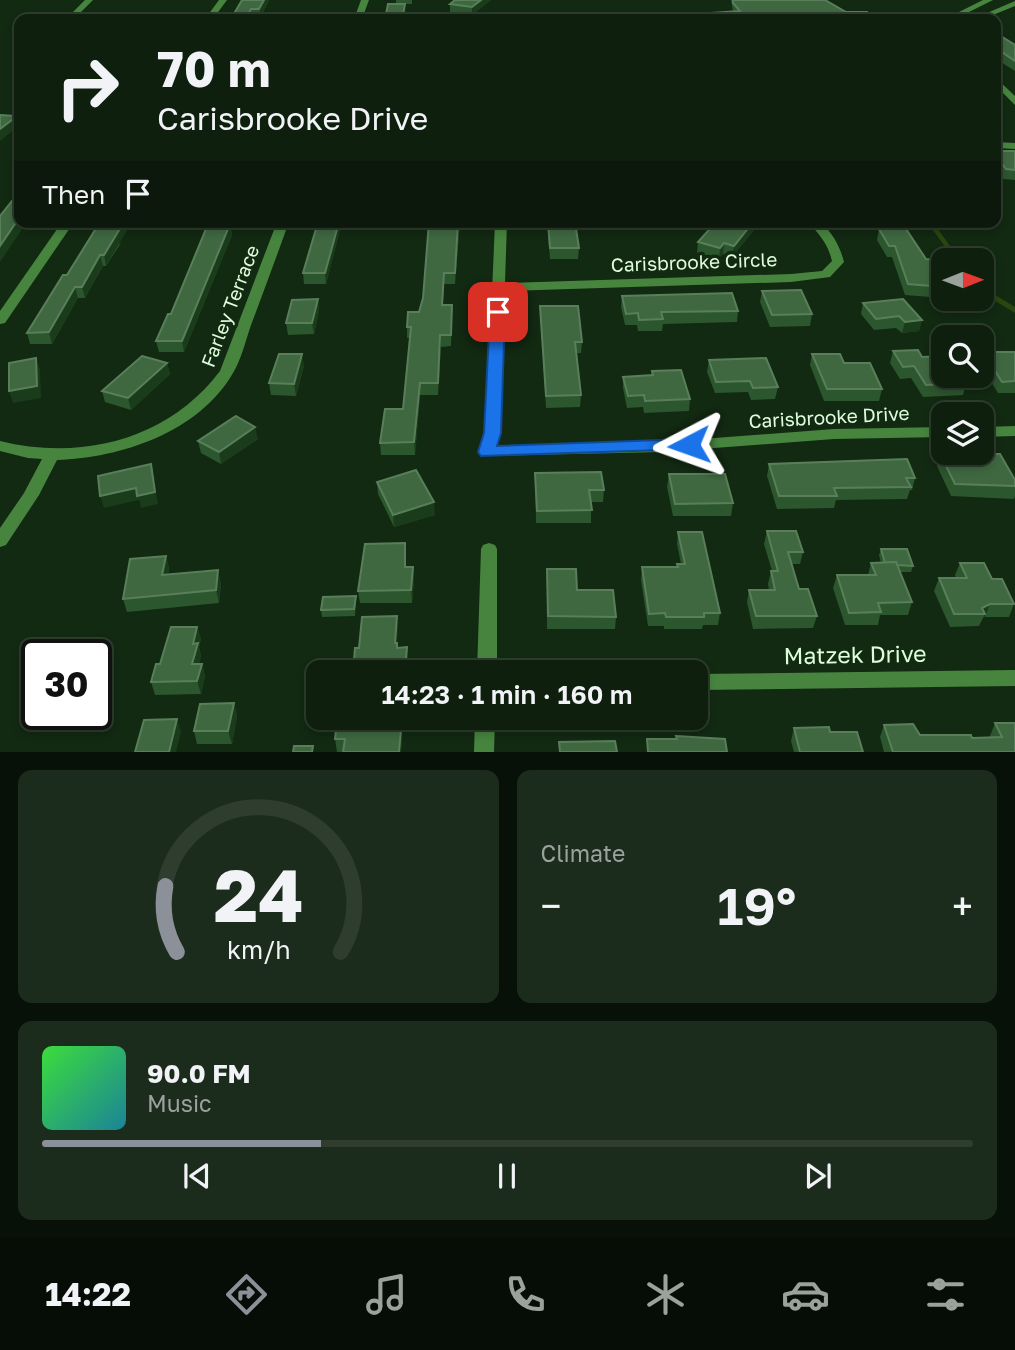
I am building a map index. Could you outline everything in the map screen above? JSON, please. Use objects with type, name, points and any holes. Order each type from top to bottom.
[{"type":"street","points":[[75,14],[89,0]]},
{"type":"street","points":[[960,14],[989,0]]},
{"type":"street","points":[[989,14],[1015,3]]},
{"type":"street","points":[[1001,87],[1015,102]]},
{"type":"street","points":[[0,320],[64,228]]},
{"type":"street","name":"Farley Terrace","points":[[0,446],[20,452],[52,454],[91,451],[141,438],[173,424],[206,400],[220,386],[228,372],[281,228]]},
{"type":"street","name":"Carisbrooke Drive","points":[[501,228],[493,433],[487,452],[662,447],[822,434],[931,432]]},
{"type":"street","name":"Carisbrooke Circle","points":[[499,287],[791,278],[825,274],[838,262],[831,240],[820,228]]},
{"type":"street","points":[[994,432],[1015,432]]},
{"type":"street","points":[[0,541],[31,495],[52,454]]},
{"type":"street","points":[[487,660],[489,549]]},
{"type":"street","name":"Matzek Drive","points":[[708,682],[1015,678]]},
{"type":"street","points":[[484,751],[485,730]]},
{"type":"building","points":[[242,0],[264,0],[259,9],[251,9],[248,14],[234,14]]},
{"type":"building","points":[[455,0],[481,0],[472,7],[450,4]]},
{"type":"building","points":[[733,0],[825,0],[846,12],[868,14],[696,14],[740,11]]},
{"type":"building","points":[[388,4],[405,4],[403,14],[386,14]]},
{"type":"building","points":[[1001,36],[1015,45],[1015,61],[1001,51]]},
{"type":"building","points":[[0,115],[14,116],[14,118],[0,129]]},
{"type":"building","points":[[1001,151],[1015,151],[1015,170],[1006,169],[1001,162]]},
{"type":"building","points":[[14,198],[14,225],[0,246],[0,216]]},
{"type":"building","points":[[96,228],[120,228],[104,255],[100,255],[82,287],[75,287],[49,332],[27,333],[63,275],[67,275]]},
{"type":"building","points":[[206,228],[228,228],[182,341],[156,341],[168,314],[171,314]]},
{"type":"building","points":[[316,228],[337,228],[325,273],[303,273]]},
{"type":"building","points":[[429,228],[458,228],[455,273],[444,273],[442,305],[452,305],[451,335],[440,335],[438,383],[420,383],[414,442],[380,443],[385,409],[403,409],[411,327],[407,327],[408,312],[419,312],[423,298]]},
{"type":"building","points":[[548,228],[576,228],[579,248],[550,248]]},
{"type":"building","points":[[711,228],[748,228],[734,246],[724,243],[720,248],[698,242]]},
{"type":"building","points":[[879,229],[906,229],[926,259],[931,259],[931,286],[908,284],[895,246],[889,246]]},
{"type":"building","points":[[801,290],[812,314],[772,315],[762,291]]},
{"type":"building","points":[[732,293],[738,311],[661,312],[663,319],[639,320],[638,313],[626,314],[622,296]]},
{"type":"building","points":[[318,299],[312,323],[286,323],[292,300]]},
{"type":"building","points":[[903,299],[922,320],[905,322],[899,316],[876,319],[863,303]]},
{"type":"building","points":[[540,306],[578,306],[582,342],[575,342],[581,395],[546,396]]},
{"type":"building","points":[[918,350],[922,357],[931,357],[931,385],[926,385],[914,366],[903,367],[893,351]]},
{"type":"building","points":[[994,352],[1015,352],[1015,381],[1002,382],[994,369]]},
{"type":"building","points":[[279,354],[302,354],[294,384],[269,383]]},
{"type":"building","points":[[812,354],[840,354],[844,363],[870,363],[882,389],[827,389]]},
{"type":"building","points":[[142,356],[167,363],[128,398],[102,391]]},
{"type":"building","points":[[36,358],[37,386],[9,391],[9,363]]},
{"type":"building","points":[[766,358],[778,387],[753,388],[750,381],[716,382],[709,360]]},
{"type":"building","points":[[681,370],[690,399],[645,401],[644,395],[628,396],[623,377],[653,375],[652,371]]},
{"type":"building","points":[[236,416],[255,427],[219,452],[198,441]]},
{"type":"building","points":[[994,454],[1000,454],[1015,480],[1015,486],[955,484],[946,465],[994,465]]},
{"type":"building","points":[[907,459],[915,478],[906,478],[911,487],[834,488],[837,496],[779,496],[769,464]]},
{"type":"building","points":[[151,464],[155,492],[137,496],[136,488],[100,496],[98,476]]},
{"type":"building","points":[[416,470],[434,502],[393,515],[377,482]]},
{"type":"building","points":[[601,472],[604,490],[589,490],[592,510],[537,511],[535,473]]},
{"type":"building","points":[[669,474],[725,474],[733,503],[675,504]]},
{"type":"building","points":[[767,531],[796,531],[803,552],[788,552],[799,589],[808,589],[817,616],[756,616],[749,590],[775,590],[771,571],[778,571]]},
{"type":"building","points":[[678,532],[702,532],[720,613],[704,613],[704,617],[649,614],[642,567],[678,567],[677,564],[685,564]]},
{"type":"building","points":[[405,543],[405,567],[413,567],[411,590],[358,591],[365,544]]},
{"type":"building","points":[[881,549],[907,549],[913,566],[897,565],[896,562],[885,563]]},
{"type":"building","points":[[166,556],[162,575],[218,570],[216,590],[123,599],[130,559]]},
{"type":"building","points":[[896,562],[912,602],[878,603],[881,612],[849,613],[837,575],[876,575],[871,563]]},
{"type":"building","points":[[960,563],[984,563],[992,579],[1002,579],[1014,604],[990,604],[982,608],[985,614],[954,614],[939,578],[967,578]]},
{"type":"building","points":[[547,569],[576,569],[577,590],[613,590],[616,617],[548,616]]},
{"type":"building","points":[[356,596],[354,609],[321,610],[323,597]]},
{"type":"building","points":[[397,616],[395,643],[397,648],[407,647],[406,660],[354,660],[355,648],[359,648],[362,617]]},
{"type":"building","points":[[171,627],[197,627],[193,644],[198,643],[192,664],[202,664],[197,681],[151,682],[156,664],[160,664]]},
{"type":"building","points":[[234,703],[228,731],[194,731],[200,704]]},
{"type":"building","points":[[177,719],[169,752],[135,752],[144,720]]},
{"type":"building","points":[[995,723],[1015,723],[1015,752],[893,752],[884,725],[913,724],[920,735],[1002,737]]},
{"type":"building","points":[[829,727],[830,732],[857,732],[863,752],[800,752],[794,728]]},
{"type":"building","points":[[336,730],[401,730],[399,752],[343,752],[345,739],[335,739]]},
{"type":"building","points":[[676,736],[725,739],[727,752],[648,752],[647,739],[677,739]]},
{"type":"building","points":[[615,741],[617,752],[560,752],[559,742]]},
{"type":"building","points":[[294,746],[313,746],[312,752],[293,752]]},
{"type":"waterway","points":[[934,228],[949,248]]},
{"type":"waterway","points":[[994,297],[1015,310]]},
{"type":"route","points":[[498,312],[493,433],[487,452],[689,445]]}]
